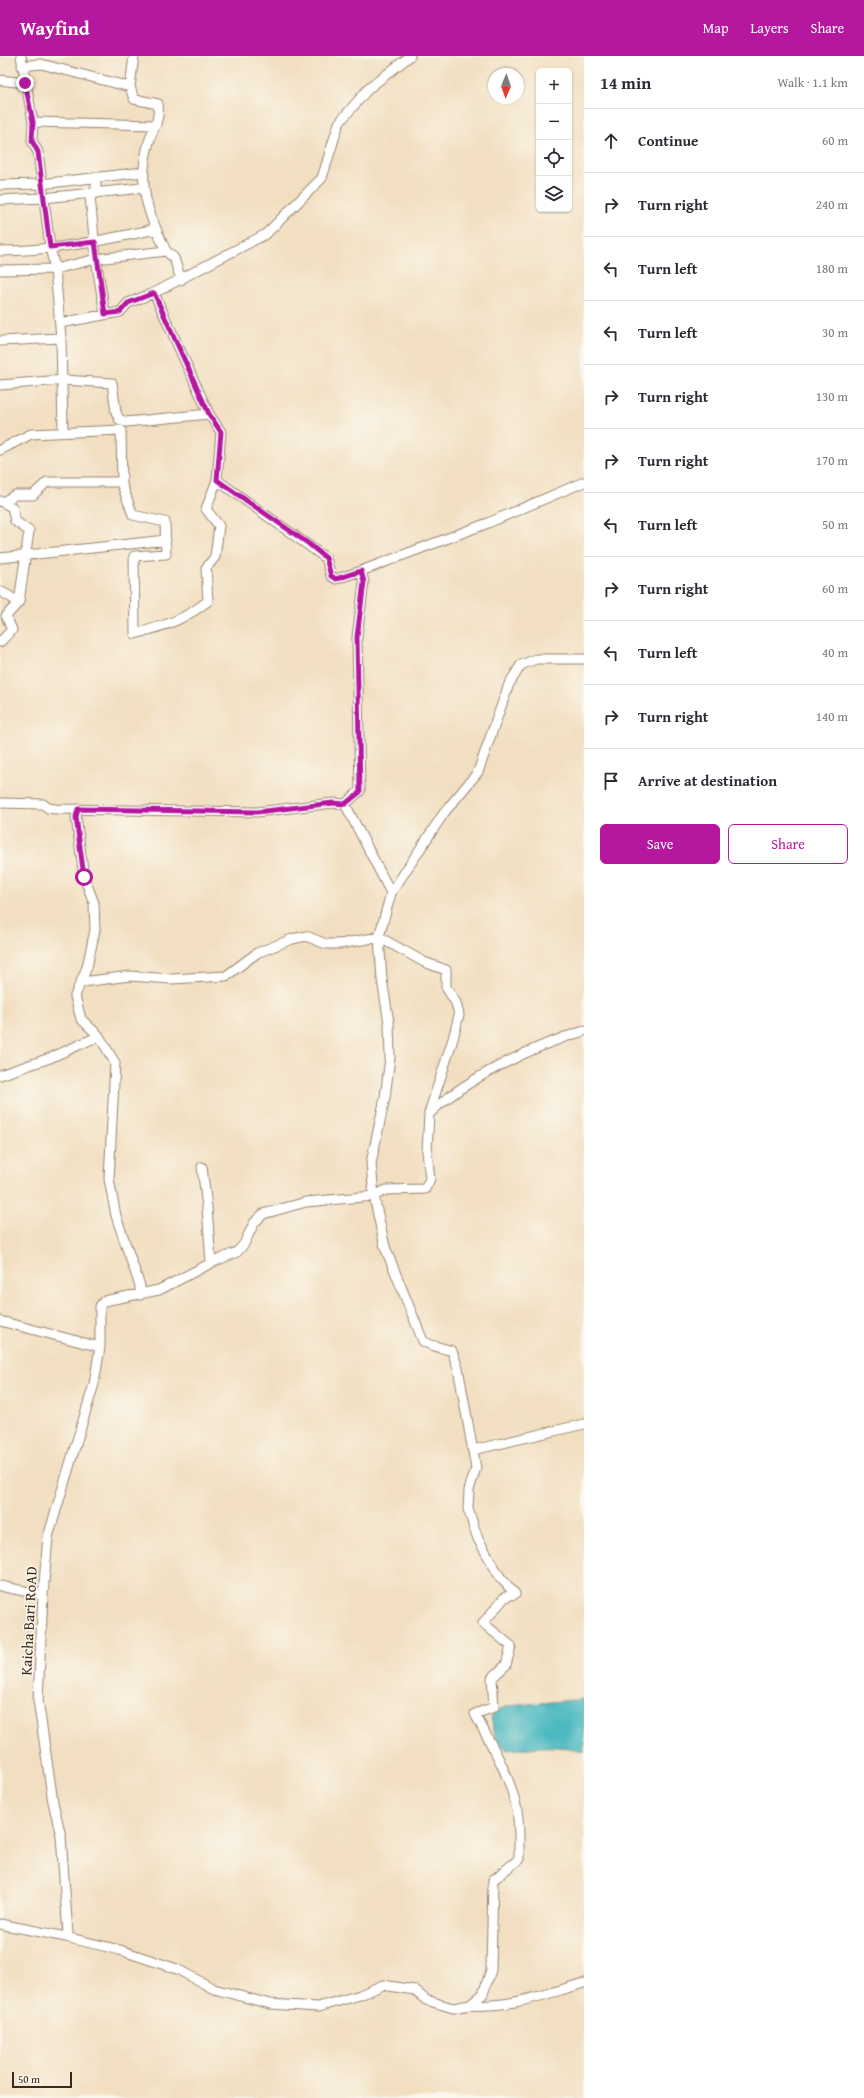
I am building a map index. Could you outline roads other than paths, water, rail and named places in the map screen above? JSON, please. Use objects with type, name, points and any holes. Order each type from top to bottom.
[{"type":"street","points":[[20,56],[33,122],[32,141],[38,152],[50,247],[55,269],[61,338],[63,431]]},
{"type":"street","points":[[134,56],[130,87],[134,99],[158,104],[159,117],[149,142],[143,172],[143,188],[146,202],[156,230],[166,251],[174,258],[181,280]]},
{"type":"street","points":[[60,323],[120,312],[128,303],[181,280],[266,234],[322,178],[339,123],[368,89],[410,56]]},
{"type":"street","points":[[22,66],[41,64],[130,87]]},
{"type":"street","points":[[0,80],[25,83]]},
{"type":"street","points":[[33,122],[156,125]]},
{"type":"street","points":[[0,185],[41,184],[143,172]]},
{"type":"street","points":[[96,177],[96,193]]},
{"type":"street","points":[[0,200],[44,198],[143,188]]},
{"type":"street","points":[[96,193],[90,196],[96,259],[105,314]]},
{"type":"street","points":[[0,251],[30,251],[50,247],[95,242],[156,230]]},
{"type":"street","points":[[0,270],[55,269],[96,259],[166,251]]},
{"type":"street","points":[[0,384],[62,380],[112,383],[116,412],[124,426],[122,482],[133,515],[165,522],[166,554],[134,556],[135,634],[168,625],[190,615],[208,600],[206,568],[215,557],[219,526],[206,509],[217,480],[221,432],[209,414],[154,293]]},
{"type":"street","points":[[0,341],[61,338]]},
{"type":"street","points":[[0,450],[31,434],[124,426],[209,414]]},
{"type":"street","points":[[217,480],[309,544],[326,558],[331,576],[336,579],[488,523],[584,482]]},
{"type":"street","points":[[2,502],[14,495],[34,495],[47,482],[122,482]]},
{"type":"street","points":[[0,642],[12,630],[6,616],[19,602],[27,554],[29,531],[15,521],[12,507],[2,502]]},
{"type":"street","points":[[0,558],[166,540]]},
{"type":"street","points":[[0,803],[43,804],[48,808],[257,812],[333,803],[345,804],[360,792],[357,637],[364,582],[361,571]]},
{"type":"street","points":[[0,591],[19,602]]},
{"type":"street","points":[[470,2005],[483,1994],[491,1970],[493,1880],[519,1859],[520,1841],[515,1798],[500,1761],[475,1714],[494,1707],[492,1678],[506,1665],[511,1646],[483,1622],[505,1597],[515,1594],[500,1577],[478,1539],[468,1508],[469,1490],[476,1468],[458,1368],[452,1351],[441,1346],[430,1346],[423,1342],[385,1247],[374,1196],[371,1163],[385,1098],[390,1058],[389,1023],[382,979],[379,937],[391,893],[444,813],[478,772],[509,684],[521,665],[536,659],[584,659]]},
{"type":"street","points":[[345,804],[391,893]]},
{"type":"street","points":[[78,809],[76,817],[84,877],[94,903],[95,930],[82,982],[75,996],[81,1019],[99,1036],[114,1063],[109,1179],[116,1216],[140,1286],[140,1295],[159,1290],[211,1263],[237,1252],[244,1244],[254,1223],[263,1214],[306,1202],[374,1196],[386,1190],[426,1189],[430,1179],[427,1152],[429,1114],[453,1039],[459,1015],[456,1003],[446,987],[446,970],[424,962],[379,937],[340,944],[326,944],[306,936],[292,939],[257,953],[226,976],[171,979],[130,976],[82,982]]},
{"type":"street","points":[[429,1114],[445,1099],[486,1073],[559,1038],[584,1031]]},
{"type":"street","points":[[0,1075],[50,1058],[99,1036]]},
{"type":"street","points":[[202,1167],[207,1207],[211,1263]]},
{"type":"street","name":"Kaicha Bari RoAD","points":[[66,1937],[68,1934],[61,1836],[53,1802],[38,1700],[43,1595],[48,1537],[94,1384],[100,1346],[100,1306],[104,1301],[112,1298],[140,1295]]},
{"type":"street","points":[[0,1321],[100,1346]]},
{"type":"street","points":[[473,1450],[584,1424]]},
{"type":"street","points":[[0,1586],[43,1595]]},
{"type":"street","points":[[0,1924],[66,1937],[120,1950],[177,1969],[214,1988],[270,2004],[318,2007],[360,1995],[383,1985],[414,1990],[426,2000],[453,2008],[470,2005],[498,2005],[519,2003],[584,1983]]},
{"type":"water","points":[[584,1699],[584,1752],[575,1749],[556,1747],[536,1747],[507,1750],[496,1739],[491,1717],[496,1711],[508,1706]]}]
